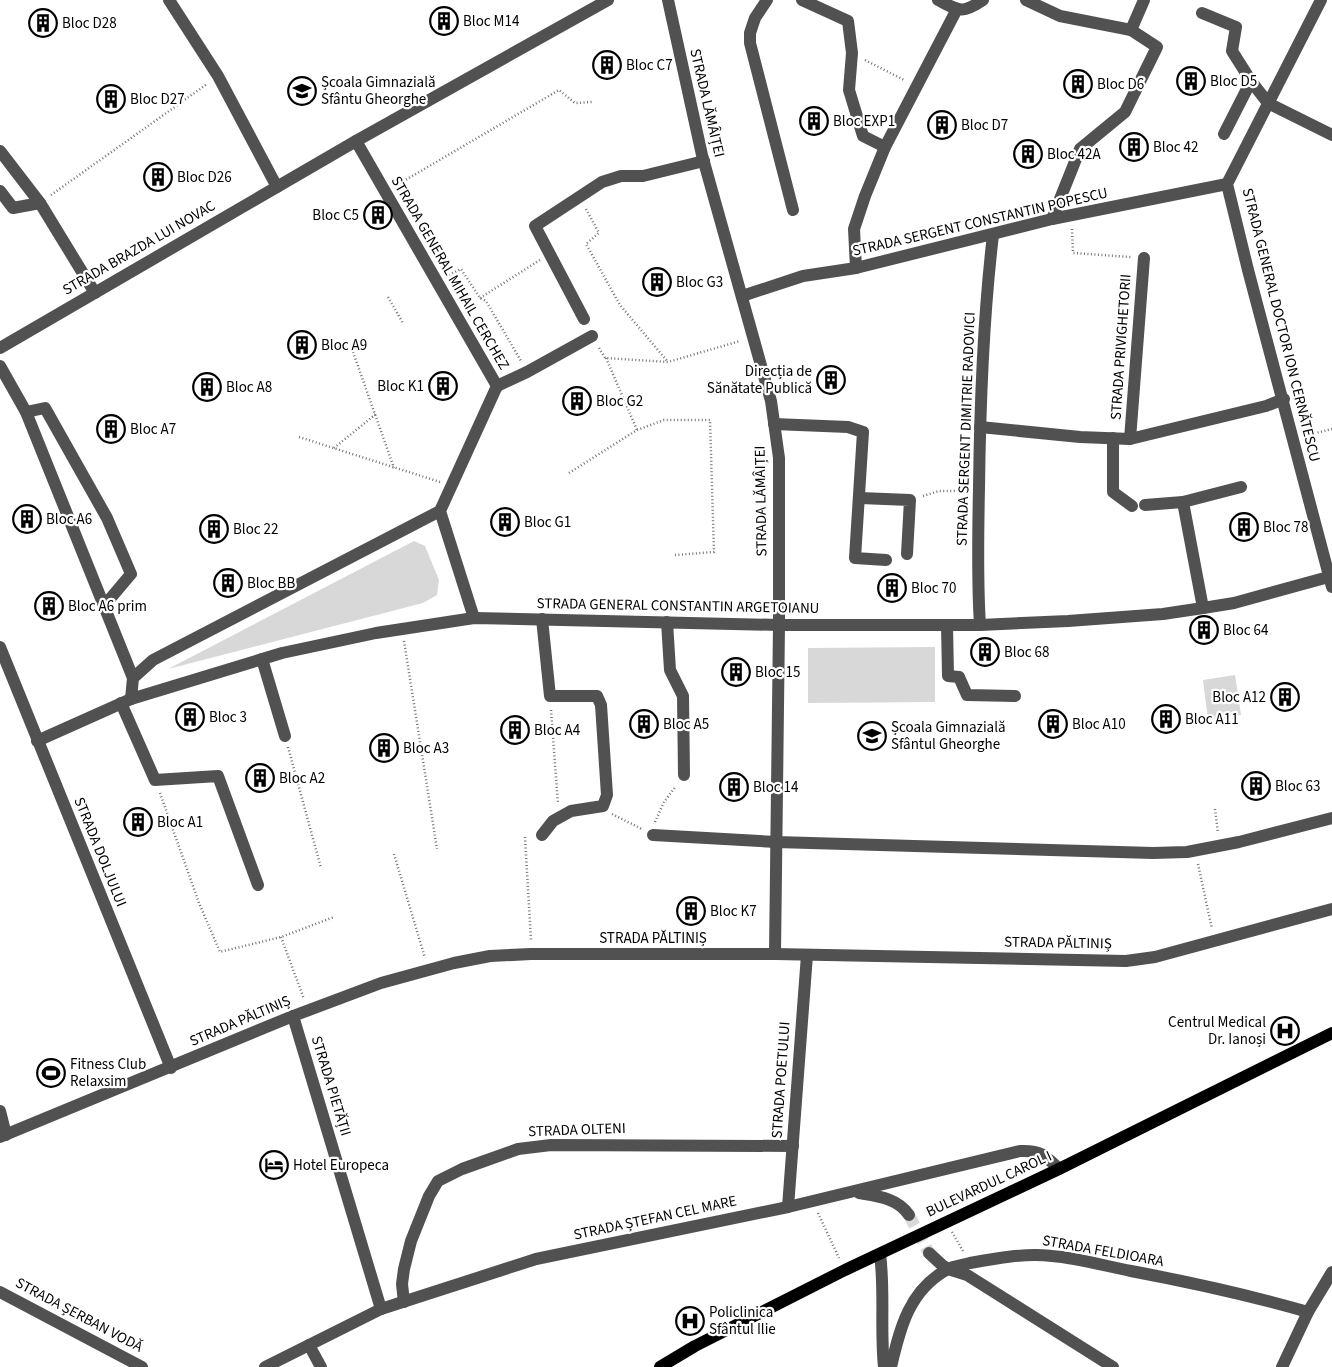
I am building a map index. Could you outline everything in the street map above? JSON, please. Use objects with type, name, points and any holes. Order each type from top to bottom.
[{"type":"main road","name":"BULEVARDUL CAROL I","points":[[660,1367],[695,1346],[845,1270],[1060,1169],[1332,1033]]},
{"type":"street","points":[[169,0],[218,76],[277,187]]},
{"type":"street","name":"STRADA BRAZDA LUI NOVAC","points":[[0,348],[356,141],[608,0]]},
{"type":"street","name":"STRADA LĂMÂIȚEI","points":[[668,0],[704,161],[771,402],[779,458],[775,954]]},
{"type":"street","points":[[767,0],[755,18],[750,33],[750,43],[793,210]]},
{"type":"street","points":[[802,0],[848,21],[852,53],[850,90],[863,136],[885,147]]},
{"type":"street","points":[[938,0],[957,9],[969,9],[983,0]]},
{"type":"street","points":[[1026,0],[1060,16],[1131,30],[1157,47],[1125,112],[1080,149],[1052,219]]},
{"type":"street","points":[[1131,30],[1144,0]]},
{"type":"street","name":"STRADA GENERAL DOCTOR ION CERNĂTESCU","points":[[1321,0],[1227,184],[1248,270],[1331,580]]},
{"type":"street","points":[[856,268],[854,229],[864,196],[885,147],[957,9]]},
{"type":"street","points":[[1202,13],[1236,27],[1232,51],[1268,103],[1332,135]]},
{"type":"street","points":[[1224,134],[1251,81]]},
{"type":"street","name":"STRADA GENERAL MIHAIL CERCHEZ","points":[[356,141],[497,386],[440,511]]},
{"type":"street","points":[[0,151],[40,203],[95,293]]},
{"type":"street","points":[[584,319],[535,226],[602,182],[621,176],[643,176],[704,161]]},
{"type":"street","name":"STRADA SERGENT CONSTANTIN POPESCU","points":[[742,296],[803,276],[856,268],[1052,219],[1227,184]]},
{"type":"street","points":[[0,191],[13,208],[40,203]]},
{"type":"street","name":"STRADA SERGENT DIMITRIE RADOVICI","points":[[980,625],[978,592],[980,427],[989,270],[993,235]]},
{"type":"street","name":"STRADA PRIVIGHETORII","points":[[1130,439],[1144,258]]},
{"type":"street","points":[[497,386],[527,372],[592,336]]},
{"type":"street","points":[[0,366],[26,412],[133,678]]},
{"type":"street","name":"STRADA PRIVIGHETORII","points":[[980,427],[1130,439],[1284,400]]},
{"type":"street","points":[[26,412],[45,408],[107,518],[131,574],[104,606]]},
{"type":"street","points":[[774,424],[848,427],[864,432],[855,558],[886,560]]},
{"type":"street","points":[[1113,438],[1113,492],[1132,506]]},
{"type":"street","points":[[1145,505],[1183,502],[1240,487]]},
{"type":"street","points":[[860,498],[910,500],[907,554]]},
{"type":"street","points":[[1183,502],[1203,608]]},
{"type":"street","points":[[258,885],[218,776],[155,780],[126,701],[133,678],[153,660],[440,511],[474,618]]},
{"type":"street","name":"STRADA GENERAL CONSTANTIN ARGETOIANU","points":[[37,741],[126,701],[262,659],[329,643],[474,618],[779,626],[980,625],[1164,614],[1234,603],[1331,580]]},
{"type":"street","points":[[542,619],[550,696],[597,696],[601,705],[607,794],[603,806],[571,811],[552,820],[542,835]]},
{"type":"street","points":[[667,622],[670,670],[683,696],[684,774]]},
{"type":"street","points":[[947,625],[948,676],[959,678],[967,694],[1015,696]]},
{"type":"street","name":"STRADA DOLJULUI","points":[[0,647],[171,1068]]},
{"type":"street","points":[[262,659],[285,736]]},
{"type":"street","points":[[653,835],[776,842],[1153,854],[1187,852],[1239,842],[1332,818]]},
{"type":"street","name":"STRADA PĂLTINIȘ","points":[[3,1136],[308,1010],[380,983],[490,956],[531,954],[775,954],[1126,961],[1155,958],[1332,910]]},
{"type":"street","name":"STRADA POETULUI","points":[[788,1207],[807,955]]},
{"type":"street","name":"STRADA PIETĂȚII","points":[[294,1016],[381,1309]]},
{"type":"street","points":[[0,1111],[3,1136]]},
{"type":"street","name":"STRADA OLTENI","points":[[404,1302],[402,1284],[404,1269],[411,1241],[428,1196],[438,1181],[462,1169],[518,1149],[551,1145],[793,1146]]},
{"type":"street","name":"STRADA ȘTEFAN CEL MARE","points":[[265,1367],[381,1309],[536,1259],[788,1207],[1020,1150],[1032,1150],[1044,1154],[1060,1169]]},
{"type":"street","points":[[854,1192],[897,1202],[909,1215]]},
{"type":"street","points":[[929,1253],[948,1269],[968,1275],[1113,1367]]},
{"type":"street","points":[[880,1254],[884,1367]]},
{"type":"street","name":"STRADA FELDIOARA","points":[[891,1367],[900,1328],[909,1308],[928,1284],[948,1269],[970,1263],[1014,1256],[1054,1256],[1278,1302],[1308,1312]]},
{"type":"street","points":[[1282,1367],[1308,1312],[1332,1272]]},
{"type":"street","name":"STRADA ȘERBAN VODĂ","points":[[0,1292],[142,1367]]},
{"type":"street","points":[[308,1345],[321,1367]]},
{"type":"path","points":[[852,53],[917,86]]},
{"type":"path","points":[[40,203],[218,76]]},
{"type":"path","points":[[385,192],[559,90],[576,103],[592,102]]},
{"type":"path","points":[[579,197],[598,233],[586,244],[620,305],[668,362]]},
{"type":"path","points":[[1071,215],[1073,253],[1144,258]]},
{"type":"path","points":[[480,298],[550,253]]},
{"type":"path","points":[[437,282],[461,268],[480,298],[486,301],[527,372]]},
{"type":"path","points":[[388,297],[403,323]]},
{"type":"path","points":[[592,336],[606,358],[637,430]]},
{"type":"path","points":[[606,358],[668,362],[753,337]]},
{"type":"path","points":[[353,352],[394,468]]},
{"type":"path","points":[[334,448],[376,414]]},
{"type":"path","points":[[569,473],[637,430],[664,420],[710,420],[714,552],[675,555]]},
{"type":"path","points":[[1293,439],[1332,429]]},
{"type":"path","points":[[299,437],[451,486]]},
{"type":"path","points":[[910,500],[939,491],[979,491]]},
{"type":"path","points":[[402,629],[437,848]]},
{"type":"path","points":[[550,696],[559,818]]},
{"type":"path","points":[[285,736],[321,868]]},
{"type":"path","points":[[603,806],[615,817],[635,824],[653,835],[654,824],[664,802],[684,774]]},
{"type":"path","points":[[155,780],[199,904],[220,952],[281,937],[334,917]]},
{"type":"path","points":[[1215,809],[1219,845]]},
{"type":"path","points":[[525,837],[531,954]]},
{"type":"path","points":[[394,854],[428,970]]},
{"type":"path","points":[[1200,876],[1214,942]]},
{"type":"path","points":[[281,937],[308,1010]]},
{"type":"path","points":[[813,1201],[845,1270]]},
{"type":"path","points":[[946,1222],[970,1263]]},
{"type":"shaded area","points":[[414,541],[425,546],[439,580],[437,595],[423,603],[168,669]]},
{"type":"shaded area","points":[[935,647],[935,702],[808,703],[808,648]]},
{"type":"shaded area","points":[[1235,675],[1241,715],[1208,720],[1203,680]]},
{"type":"tunnel","points":[[909,1215],[929,1253]]},
{"type":"place","name":"Bloc M14","points":[[444,21]]},
{"type":"place","name":"Bloc D28","points":[[43,23]]},
{"type":"place","name":"Bloc C7","points":[[607,65]]},
{"type":"place","name":"Bloc D5","points":[[1191,81]]},
{"type":"place","name":"Bloc D6","points":[[1078,84]]},
{"type":"place","name":"Școala Gimnazială Sfântu Gheorghe","points":[[302,91]]},
{"type":"place","name":"Bloc D27","points":[[111,99]]},
{"type":"place","name":"Bloc EXP1","points":[[814,121]]},
{"type":"place","name":"Bloc D7","points":[[942,125]]},
{"type":"place","name":"Bloc 42","points":[[1134,147]]},
{"type":"place","name":"Bloc 42A","points":[[1028,154]]},
{"type":"place","name":"Bloc D26","points":[[158,177]]},
{"type":"place","name":"Bloc C5","points":[[378,215]]},
{"type":"place","name":"Bloc G3","points":[[657,282]]},
{"type":"place","name":"Bloc A9","points":[[302,345]]},
{"type":"place","name":"Direcția de Sănătate Publică","points":[[831,380]]},
{"type":"place","name":"Bloc K1","points":[[443,386]]},
{"type":"place","name":"Bloc A8","points":[[207,387]]},
{"type":"place","name":"Bloc G2","points":[[577,401]]},
{"type":"place","name":"Bloc A7","points":[[111,429]]},
{"type":"place","name":"Bloc A6","points":[[27,519]]},
{"type":"place","name":"Bloc G1","points":[[505,522]]},
{"type":"place","name":"Bloc 78","points":[[1244,527]]},
{"type":"place","name":"Bloc 22","points":[[214,529]]},
{"type":"place","name":"Bloc BB","points":[[228,583]]},
{"type":"place","name":"Bloc 70","points":[[892,588]]},
{"type":"place","name":"Bloc A6 prim","points":[[49,606]]},
{"type":"place","name":"Bloc 64","points":[[1204,630]]},
{"type":"place","name":"Bloc 68","points":[[985,652]]},
{"type":"place","name":"Bloc 15","points":[[736,672]]},
{"type":"place","name":"Bloc A12","points":[[1285,697]]},
{"type":"place","name":"Bloc 3","points":[[190,717]]},
{"type":"place","name":"Bloc A11","points":[[1166,719]]},
{"type":"place","name":"Bloc A5","points":[[644,724]]},
{"type":"place","name":"Bloc A10","points":[[1053,724]]},
{"type":"place","name":"Bloc A4","points":[[515,730]]},
{"type":"place","name":"Școala Gimnazială Sfântul Gheorghe","points":[[872,736]]},
{"type":"place","name":"Bloc A3","points":[[384,748]]},
{"type":"place","name":"Bloc A2","points":[[260,778]]},
{"type":"place","name":"Bloc 63","points":[[1256,786]]},
{"type":"place","name":"Bloc 14","points":[[734,787]]},
{"type":"place","name":"Bloc A1","points":[[138,822]]},
{"type":"place","name":"Bloc K7","points":[[691,911]]},
{"type":"place","name":"Centrul Medical Dr. Ianoși","points":[[1285,1031]]},
{"type":"place","name":"Fitness Club Relaxsim","points":[[51,1073]]},
{"type":"place","name":"Hotel Europeca","points":[[274,1165]]},
{"type":"place","name":"Policlinica Sfântul Ilie","points":[[690,1321]]}]
